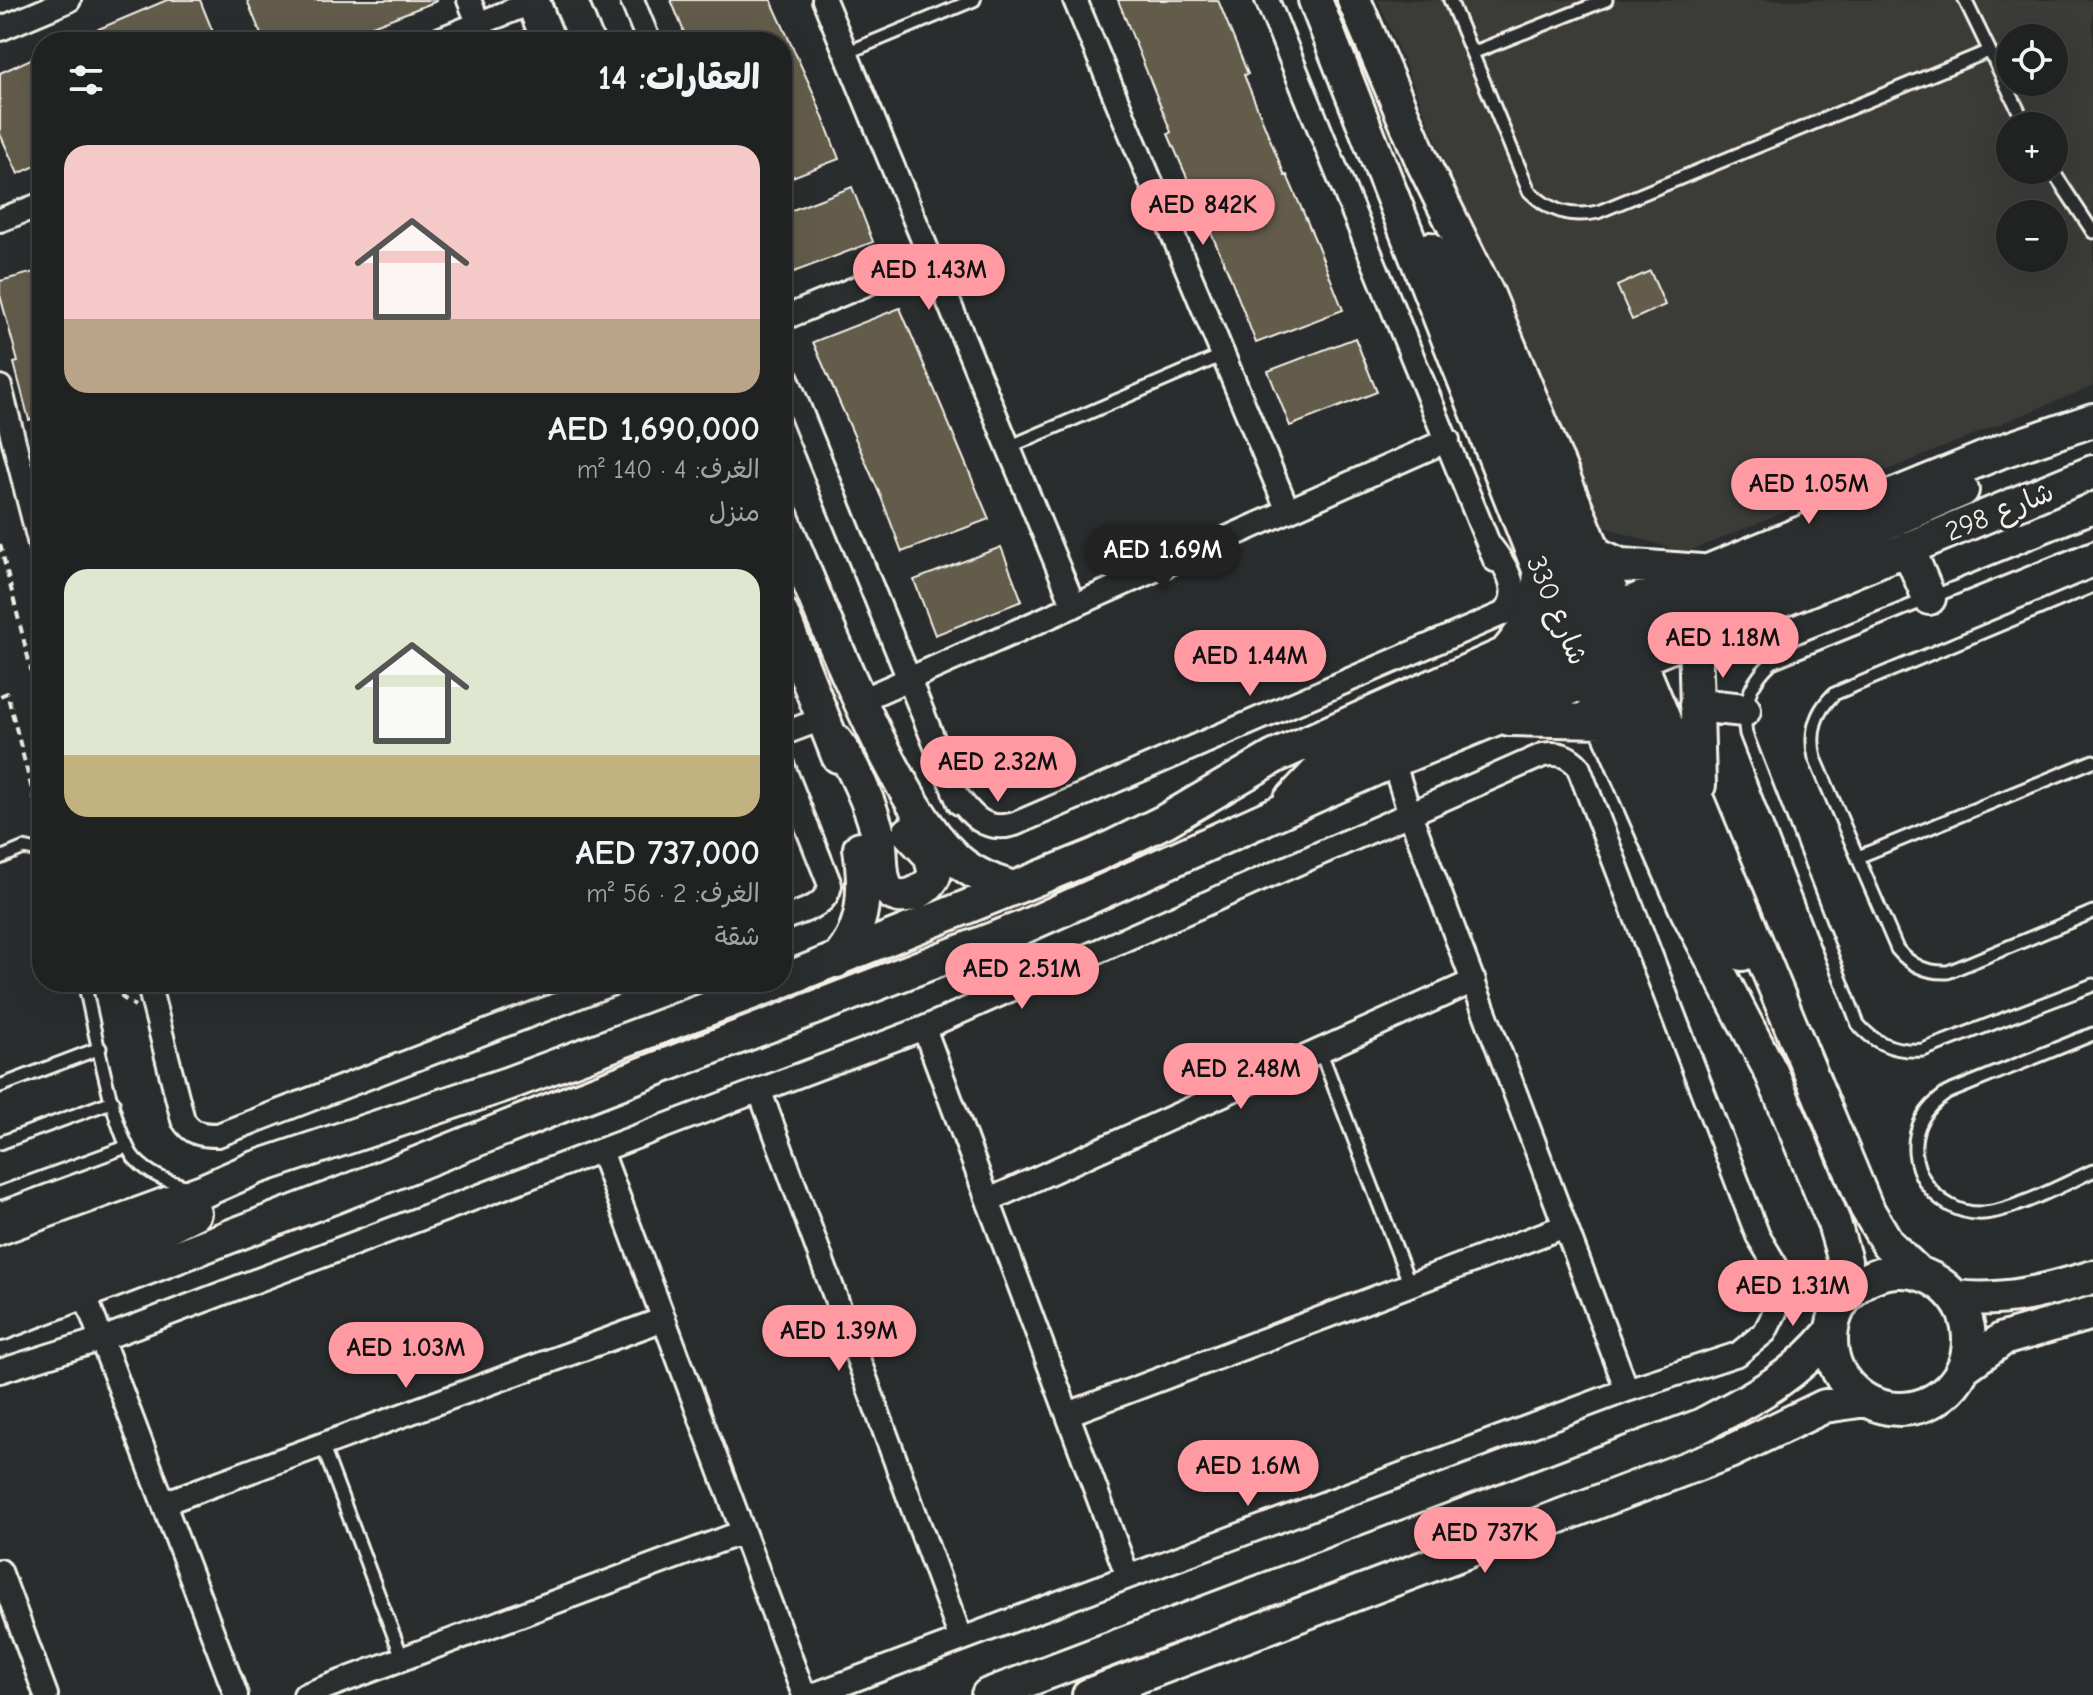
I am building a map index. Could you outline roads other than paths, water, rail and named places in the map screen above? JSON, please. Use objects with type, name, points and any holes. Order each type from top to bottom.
[{"type":"street","points":[[0,29],[69,0]]},
{"type":"street","points":[[469,0],[482,32]]},
{"type":"street","points":[[570,0],[583,32]]},
{"type":"street","points":[[632,0],[645,32]]},
{"type":"street","points":[[824,0],[1074,606]]},
{"type":"street","points":[[1075,0],[1288,511]]},
{"type":"street","points":[[792,390],[954,792],[971,815],[991,827],[1007,826],[1040,815],[1507,610],[1513,598],[1505,568],[1492,548],[1267,0]]},
{"type":"street","name":"شارع 330","points":[[1315,0],[1540,572],[1602,645],[1699,804],[1866,1207],[1888,1244],[1919,1274]]},
{"type":"street","name":"شارع 330","points":[[1354,0],[1424,165],[1488,295],[1594,553],[1605,721],[1687,911],[1772,1074],[1829,1209],[1845,1261],[1843,1301]]},
{"type":"street","points":[[484,32],[532,1],[545,32]]},
{"type":"street","points":[[0,220],[32,208]]},
{"type":"street","points":[[1399,215],[1425,243],[1445,272],[1602,645],[1732,939],[1751,963],[1772,978]]},
{"type":"street","points":[[792,315],[931,257]]},
{"type":"street","points":[[0,387],[32,513]]},
{"type":"street","points":[[1284,808],[1308,780],[1338,755],[2021,465],[2093,421]]},
{"type":"street","name":"شارع 298","points":[[1602,645],[1708,571],[2002,451],[2093,421]]},
{"type":"street","points":[[859,701],[1448,440]]},
{"type":"street","name":"شارع 298","points":[[1602,645],[1695,636],[2093,472]]},
{"type":"street","points":[[792,541],[859,701],[900,782],[946,847],[979,875],[1014,888]]},
{"type":"street","points":[[1908,548],[1929,598]]},
{"type":"street","points":[[1594,553],[1621,565],[1708,571]]},
{"type":"street","points":[[1505,654],[1531,616],[1540,572]]},
{"type":"street","points":[[1695,636],[1699,804]]},
{"type":"street","points":[[792,639],[828,728],[853,812],[863,878],[860,923],[846,950],[836,961]]},
{"type":"street","points":[[792,978],[1128,840],[1274,757],[1505,654],[1602,645]]},
{"type":"street","points":[[0,1324],[1019,929],[1284,808],[1494,719],[1602,645]]},
{"type":"street","points":[[828,728],[846,754],[876,828],[887,887],[891,892],[904,895],[925,889],[933,879],[933,861],[904,826],[865,732],[859,701]]},
{"type":"street","points":[[1696,705],[1744,710]]},
{"type":"street","points":[[1494,719],[1605,721]]},
{"type":"street","points":[[792,733],[828,728]]},
{"type":"street","points":[[0,1371],[102,1339],[924,1028],[1543,755],[1566,756],[1578,766],[1758,1236],[1776,1266],[1778,1301],[1771,1322],[1748,1348],[1627,1390],[813,1695]]},
{"type":"street","points":[[1393,761],[1410,814],[1627,1390]]},
{"type":"street","points":[[792,789],[830,885],[820,904],[792,915]]},
{"type":"street","points":[[989,1200],[1474,981]]},
{"type":"street","points":[[151,992],[183,1120],[187,1127],[201,1135],[218,1135],[590,992]]},
{"type":"street","points":[[0,1265],[205,1190],[255,1168],[507,1084],[754,992]]},
{"type":"street","points":[[924,1028],[1128,1577]]},
{"type":"street","points":[[760,1092],[961,1639]]},
{"type":"street","points":[[601,1151],[804,1695]]},
{"type":"street","points":[[0,1291],[154,1233],[214,1201],[255,1168]]},
{"type":"street","points":[[1068,1414],[1565,1226]]},
{"type":"street","points":[[1866,1400],[1837,1369],[1832,1355],[1831,1332],[1843,1301],[1852,1290],[1877,1275],[1891,1272],[1919,1274],[1933,1279],[1955,1297],[1967,1323],[1969,1338],[1964,1367]]},
{"type":"street","points":[[1955,1297],[1981,1300],[2008,1298],[2093,1277]]},
{"type":"street","points":[[84,1293],[236,1695]]},
{"type":"street","points":[[1089,1695],[1729,1452],[1825,1406],[1866,1400],[1894,1408],[1923,1404],[1947,1389],[1964,1367],[2003,1339],[2093,1313]]},
{"type":"street","points":[[164,1503],[664,1319]]},
{"type":"street","points":[[988,1695],[1700,1426],[1783,1380],[1801,1366],[1831,1332]]},
{"type":"street","points":[[305,1695],[743,1532]]},
{"type":"street","points":[[0,1571],[46,1695]]},
{"type":"lane","points":[[846,53],[974,0]]},
{"type":"lane","points":[[1450,0],[1529,191],[1560,212],[1598,212],[1989,51]]},
{"type":"lane","points":[[1965,0],[2019,112]]},
{"type":"lane","points":[[1472,53],[1600,1]]},
{"type":"lane","points":[[2061,184],[2093,232]]},
{"type":"lane","points":[[1009,447],[1223,355]]},
{"type":"lane","points":[[2093,532],[1772,662],[1751,687],[1744,710],[1746,734],[1858,1024],[1866,1034],[1885,1046],[1923,1050],[2093,985]]},
{"type":"lane","points":[[2093,586],[1834,694],[1814,722],[1812,746],[1897,949],[1910,963],[1927,971],[1959,969],[2093,912]]},
{"type":"lane","points":[[1858,857],[2093,761]]},
{"type":"lane","points":[[0,858],[24,848],[32,850]]},
{"type":"lane","points":[[86,992],[126,1147],[145,1169],[157,1176],[205,1190]]},
{"type":"lane","points":[[2093,1034],[1947,1093],[1932,1104],[1921,1120],[1915,1148],[1920,1175],[1931,1191],[1945,1204],[1982,1214],[2001,1210],[2093,1171]]},
{"type":"lane","points":[[0,1086],[100,1048]]},
{"type":"lane","points":[[1320,1050],[1410,1285]]},
{"type":"lane","points":[[0,1143],[113,1101]]},
{"type":"lane","points":[[0,1193],[126,1147]]},
{"type":"lane","points":[[322,1445],[402,1657]]}]
